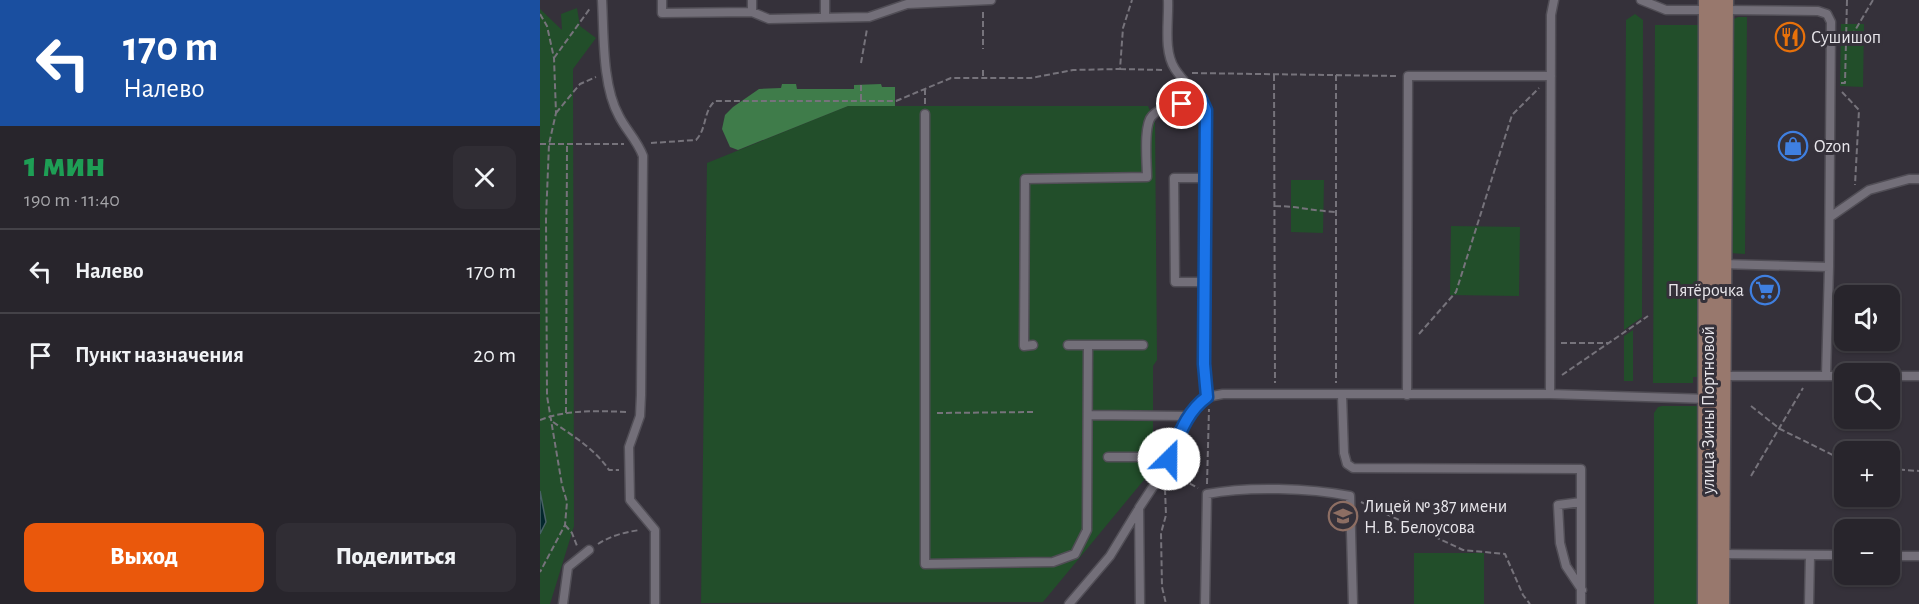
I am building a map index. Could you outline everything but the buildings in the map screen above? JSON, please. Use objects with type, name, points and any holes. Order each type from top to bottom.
[{"type":"main road","name":"улица Зины Портновой","points":[[1715,376],[1722,264],[1716,5]]},
{"type":"main road","name":"улица Зины Портновой","points":[[1716,5],[1715,399],[1721,554],[1720,604]]},
{"type":"main road","name":"улица Зины Портновой","points":[[1707,604],[1715,399]]},
{"type":"lane","points":[[602,0],[606,73],[618,115],[643,156],[640,412],[629,447],[630,500],[655,530],[655,604]]},
{"type":"lane","points":[[662,0],[662,13],[752,12],[769,19],[869,17],[907,4],[987,0]]},
{"type":"lane","points":[[752,0],[752,12]]},
{"type":"lane","points":[[825,0],[825,18]]},
{"type":"lane","points":[[1168,0],[1171,62],[1176,72],[1201,99],[1206,110],[1204,364],[1207,397]]},
{"type":"lane","points":[[1550,394],[1552,0]]},
{"type":"lane","points":[[1641,0],[1666,10],[1716,5],[1818,11],[1827,14],[1831,22],[1826,376]]},
{"type":"lane","points":[[1407,394],[1408,76],[1551,76]]},
{"type":"lane","points":[[1033,345],[1024,346],[1025,179],[1147,177],[1147,122],[1152,114],[1162,109],[1201,99]]},
{"type":"lane","points":[[925,114],[925,564],[1053,562],[1075,554],[1087,530],[1089,345]]},
{"type":"lane","points":[[1205,178],[1174,178],[1175,282],[1205,282]]},
{"type":"lane","points":[[1830,217],[1869,190],[1910,179],[1919,179]]},
{"type":"lane","points":[[1722,264],[1829,267]]},
{"type":"lane","points":[[1068,345],[1143,345]]},
{"type":"lane","points":[[1715,376],[1834,376]]},
{"type":"lane","points":[[1900,376],[1919,376]]},
{"type":"lane","points":[[1069,604],[1110,556],[1164,470],[1187,416],[1207,397],[1223,394],[1550,394],[1715,399]]},
{"type":"lane","points":[[1339,395],[1344,453],[1347,464],[1353,468],[1581,469],[1581,604]]},
{"type":"lane","points":[[1088,415],[1187,416]]},
{"type":"lane","points":[[1108,457],[1169,459]]},
{"type":"lane","points":[[1205,604],[1207,494],[1226,490],[1323,491],[1350,496],[1353,604]]},
{"type":"lane","points":[[1581,502],[1558,505],[1560,543],[1566,566],[1582,590]]},
{"type":"lane","points":[[1139,508],[1140,604]]},
{"type":"lane","points":[[563,604],[567,567],[586,553]]},
{"type":"lane","points":[[1721,554],[1834,555]]},
{"type":"lane","points":[[1809,604],[1810,555]]},
{"type":"lane","points":[[1900,556],[1919,556]]},
{"type":"path","points":[[554,58],[596,0]]},
{"type":"path","points":[[983,49],[987,0]]},
{"type":"path","points":[[1120,69],[1123,28],[1132,0]]},
{"type":"path","points":[[1840,83],[1845,83],[1847,0]]},
{"type":"path","points":[[1846,46],[1874,0]]},
{"type":"path","points":[[540,14],[546,26],[554,58],[556,112],[549,144],[546,219],[547,396],[567,502],[565,525],[540,572]]},
{"type":"path","points":[[861,63],[869,17]]},
{"type":"path","points":[[540,144],[635,144],[696,140],[702,134],[708,106],[715,101],[896,101],[951,78],[1031,78],[1073,70],[1120,69],[1205,74],[1408,76]]},
{"type":"path","points":[[983,70],[983,78]]},
{"type":"path","points":[[556,112],[580,84],[606,73]]},
{"type":"path","points":[[1274,75],[1275,394]]},
{"type":"path","points":[[1336,75],[1339,395]]},
{"type":"path","points":[[861,85],[861,101]]},
{"type":"path","points":[[1417,337],[1456,292],[1512,115],[1542,85]]},
{"type":"path","points":[[925,89],[925,114]]},
{"type":"path","points":[[1840,90],[1858,110],[1854,200]]},
{"type":"path","points":[[566,413],[567,144]]},
{"type":"path","points":[[1275,206],[1336,212]]},
{"type":"path","points":[[1550,384],[1648,316]]},
{"type":"path","points":[[1550,344],[1610,343]]},
{"type":"path","points":[[1751,476],[1810,376]]},
{"type":"path","points":[[1164,470],[1207,494],[1210,410],[1207,397]]},
{"type":"path","points":[[1751,406],[1780,429],[1834,456]]},
{"type":"path","points":[[925,413],[1036,411]]},
{"type":"path","points":[[540,420],[551,415],[566,413],[640,412]]},
{"type":"path","points":[[552,423],[580,441],[609,470],[630,470]]},
{"type":"path","points":[[1164,470],[1166,515],[1161,533],[1162,587],[1166,604]]},
{"type":"path","points":[[1900,470],[1919,471]]},
{"type":"path","points":[[1353,498],[1463,550],[1506,554],[1523,595],[1530,604]]},
{"type":"path","points":[[565,525],[586,553],[606,539],[623,533],[655,530]]},
{"type":"green space","points":[[577,8],[580,26],[596,38],[573,69],[574,526],[550,604],[540,604],[540,9],[562,30],[561,14]]},
{"type":"green space","points":[[1635,14],[1643,20],[1642,317],[1624,330],[1626,20]]},
{"type":"green space","points":[[1747,17],[1745,254],[1730,253],[1732,20]]},
{"type":"green space","points":[[1841,24],[1864,24],[1863,87],[1840,86]]},
{"type":"green space","points":[[1655,25],[1700,25],[1698,377],[1693,377],[1693,383],[1653,383]]},
{"type":"green space","points":[[782,84],[796,84],[797,89],[854,89],[854,85],[881,84],[882,87],[895,87],[895,106],[848,106],[738,150],[730,147],[722,129],[725,115],[759,89],[781,88]]},
{"type":"green space","points":[[848,106],[1148,106],[1155,121],[1157,360],[1153,366],[1153,469],[1043,602],[701,603],[707,163]]},
{"type":"green space","points":[[1291,180],[1324,180],[1323,233],[1291,232]]},
{"type":"green space","points":[[1451,226],[1520,227],[1519,296],[1450,295]]},
{"type":"green space","points":[[1633,330],[1633,381],[1624,381],[1624,336]]},
{"type":"green space","points":[[1698,406],[1698,604],[1654,604],[1654,413],[1658,407]]},
{"type":"green space","points":[[1414,553],[1484,553],[1484,604],[1414,604]]},
{"type":"water","points":[[540,491],[546,522],[540,534]]},
{"type":"place","name":"Сушишоп","points":[[1790,37]]},
{"type":"place","name":"Ozon","points":[[1793,146]]},
{"type":"place","name":"Пятёрочка","points":[[1765,290]]},
{"type":"place","name":"Лицей № 387 имени Н. В. Белоусова","points":[[1343,516]]},
{"type":"route","points":[[1169,459],[1187,416],[1207,397],[1204,364],[1206,110],[1201,99],[1182,104]]}]
